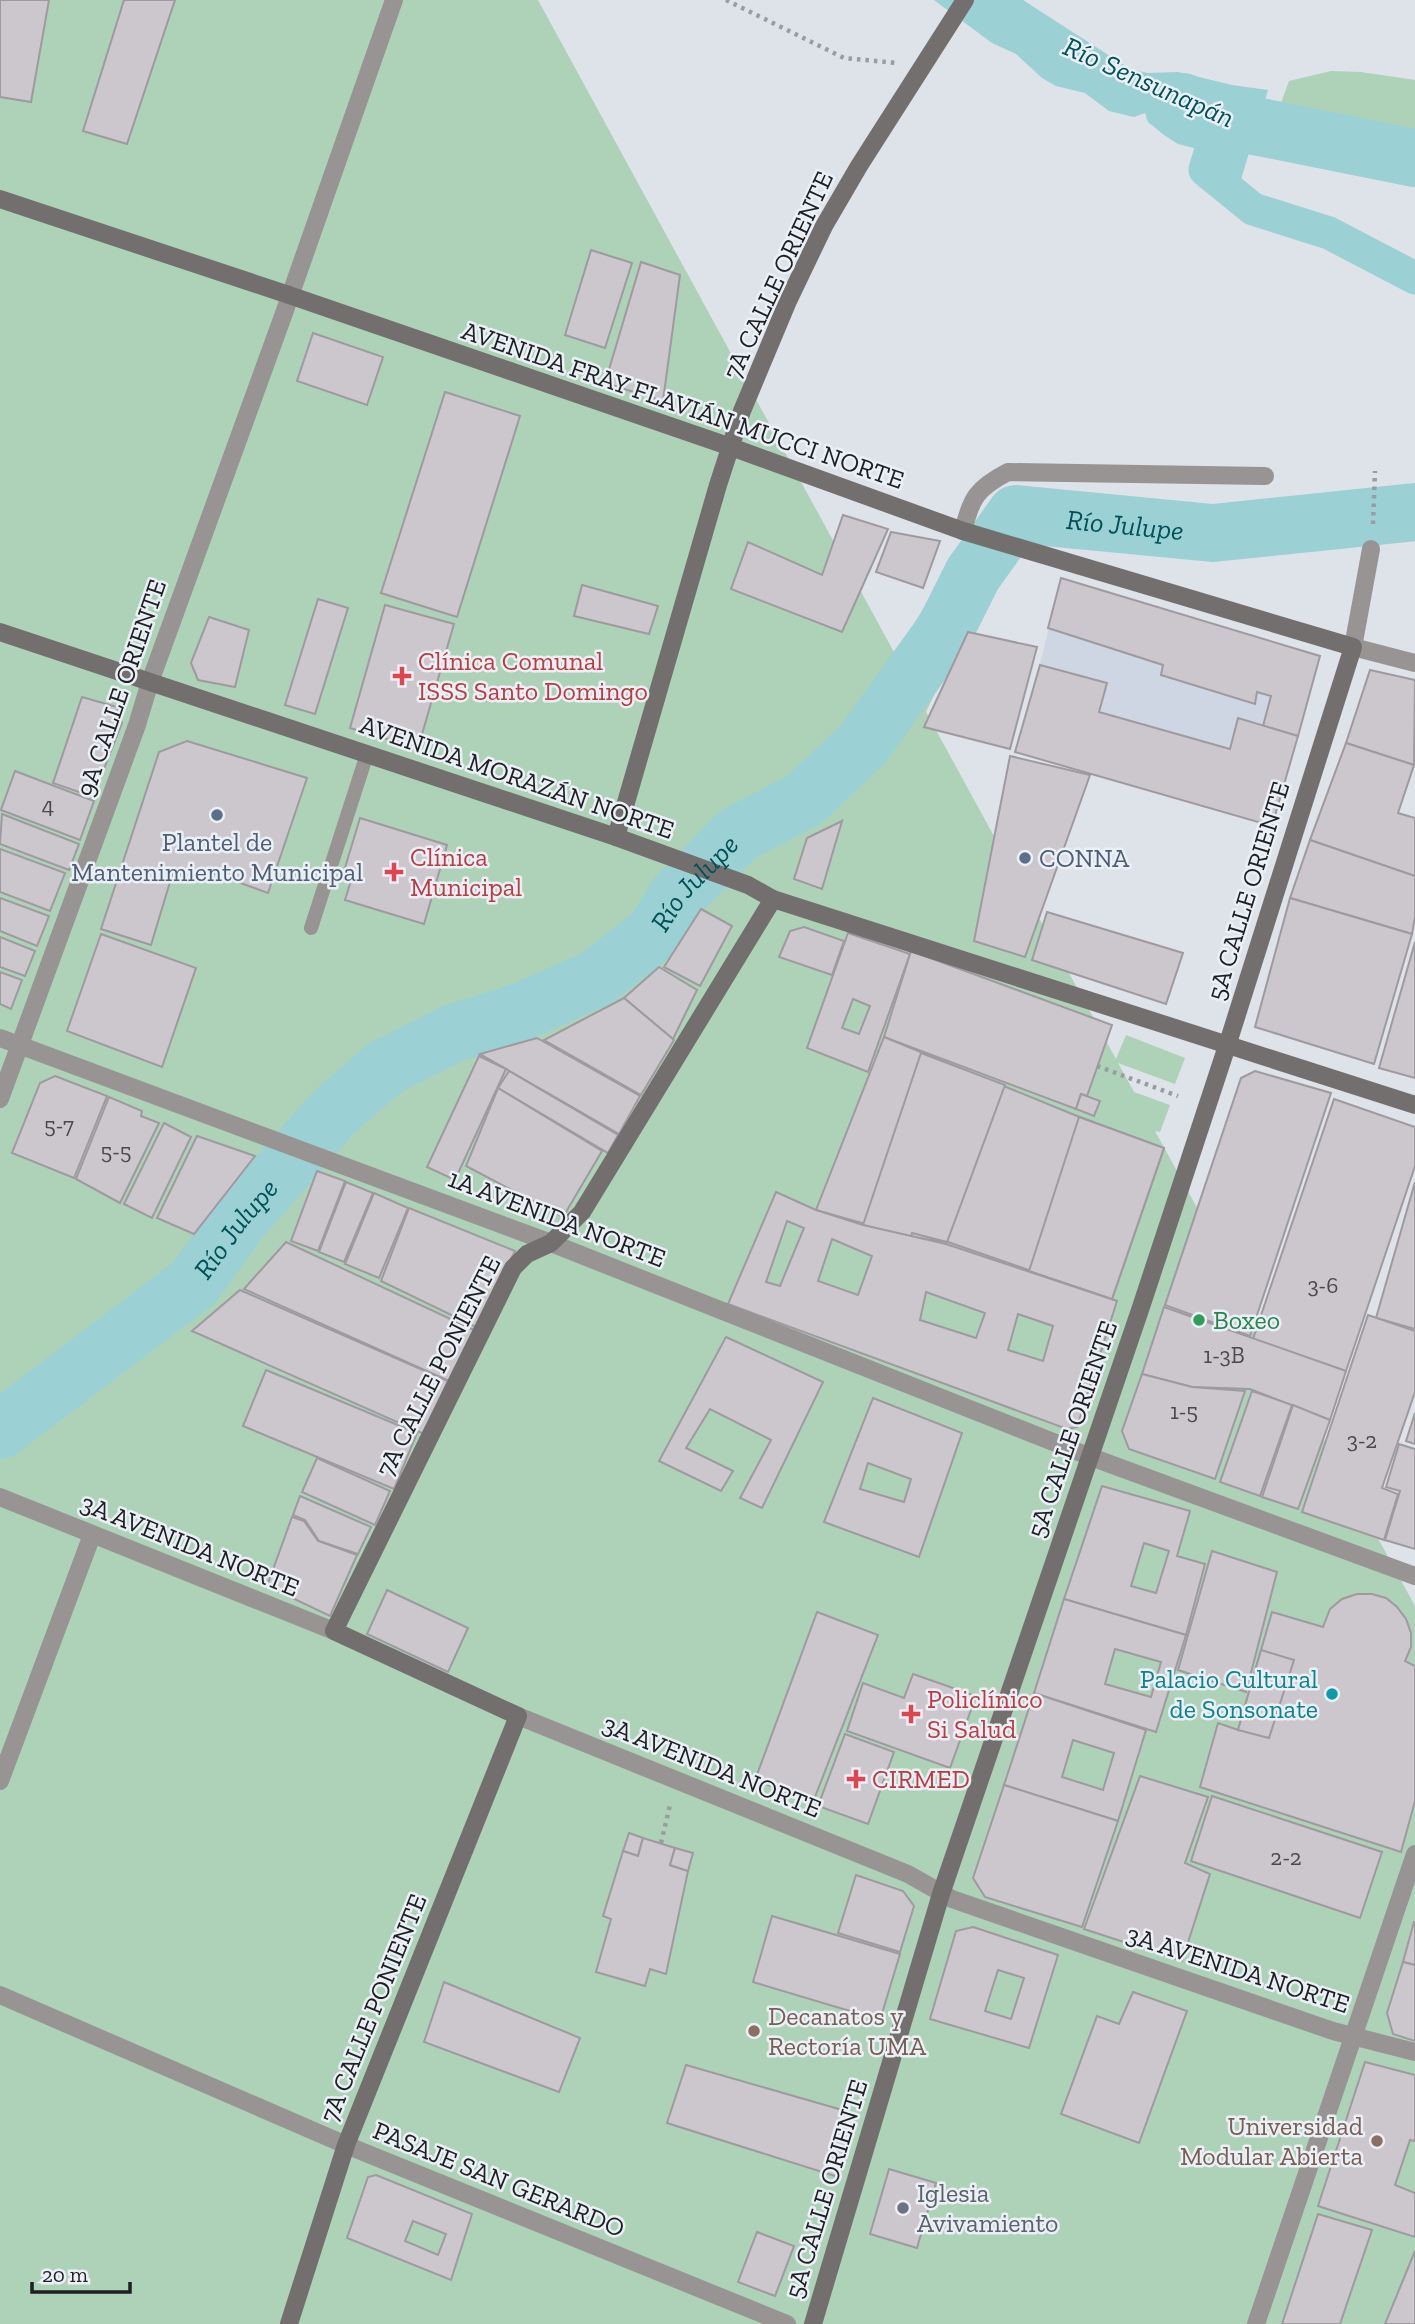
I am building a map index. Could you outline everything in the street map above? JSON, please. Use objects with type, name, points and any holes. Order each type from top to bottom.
[{"type":"main road","name":"7A CALLE ORIENTE","points":[[616,837],[742,411],[788,301],[824,226],[918,71],[965,0]]},
{"type":"main road","name":"AVENIDA FRAY FLAVIÁN MUCCI NORTE","points":[[0,199],[731,447],[957,529],[1353,647]]},
{"type":"main road","name":"AVENIDA MORAZÁN NORTE","points":[[0,632],[616,837],[748,885],[773,899],[1415,1105]]},
{"type":"main road","name":"5A CALLE ORIENTE","points":[[813,2324],[941,1894],[1091,1457],[1227,1046],[1353,647]]},
{"type":"main road","name":"7A CALLE PONIENTE","points":[[334,1631],[513,1268],[527,1254],[551,1243],[582,1212],[773,899]]},
{"type":"main road","name":"3A AVENIDA NORTE","points":[[334,1631],[518,1716]]},
{"type":"main road","name":"7A CALLE PONIENTE","points":[[289,2324],[346,2145],[518,1716]]},
{"type":"street","name":"9A CALLE ORIENTE","points":[[0,1099],[137,725],[150,682],[394,0]]},
{"type":"street","points":[[957,529],[978,492],[988,482],[1008,472],[1265,476]]},
{"type":"street","name":"5A CALLE ORIENTE","points":[[1353,647],[1371,549]]},
{"type":"street","points":[[1353,647],[1415,663]]},
{"type":"street","name":"1A AVENIDA NORTE","points":[[0,1038],[551,1243],[1091,1457],[1415,1577]]},
{"type":"street","name":"3A AVENIDA NORTE","points":[[0,1497],[334,1631]]},
{"type":"street","points":[[0,1781],[92,1535]]},
{"type":"street","name":"3A AVENIDA NORTE","points":[[518,1716],[908,1874],[941,1894],[1321,2027],[1415,2052]]},
{"type":"street","points":[[1256,2324],[1415,1854]]},
{"type":"street","name":"PASAJE SAN GERARDO","points":[[0,1995],[346,2145],[787,2324]]},
{"type":"lane","points":[[311,928],[367,754]]},
{"type":"path","points":[[726,0],[844,58],[897,63],[918,71]]},
{"type":"path","points":[[1371,549],[1375,471]]},
{"type":"path","points":[[1097,1066],[1178,1096]]},
{"type":"path","points":[[661,1843],[677,1780]]},
{"type":"shaded area","points":[[1061,578],[1320,656],[1272,826],[1015,752]]},
{"type":"green space","points":[[0,0],[538,0],[895,654],[935,590],[965,557],[994,569],[926,712],[1116,1059],[1126,1035],[1185,1058],[1175,1084],[1118,1063],[1134,1092],[1170,1105],[1160,1132],[1155,1131],[1415,1606],[1415,2324],[0,2324]]},
{"type":"green space","points":[[1331,71],[1361,72],[1415,80],[1415,146],[1299,128],[1281,103],[1289,81]]},
{"type":"water","points":[[934,0],[1023,0],[1130,69],[1148,73],[1178,72],[1232,85],[1268,90],[1239,186],[1214,167],[1198,149],[1178,144],[1164,135],[1148,122],[1145,113],[1134,117],[1109,111],[1085,93],[1056,86],[1042,78],[1016,54],[992,43]]},
{"type":"building","points":[[0,0],[49,0],[31,102],[0,97]]},
{"type":"building","points":[[124,0],[175,0],[127,144],[83,131]]},
{"type":"building","points":[[591,250],[632,263],[605,348],[565,335]]},
{"type":"building","points":[[641,262],[680,275],[663,401],[605,383]]},
{"type":"building","points":[[313,333],[383,357],[367,405],[297,381]]},
{"type":"building","points":[[445,392],[520,416],[457,617],[381,593]]},
{"type":"building","points":[[843,515],[888,529],[842,632],[731,589],[748,542],[822,575]]},
{"type":"building","points":[[891,532],[940,541],[923,588],[876,572]]},
{"type":"building","points":[[1061,578],[1320,656],[1298,736],[1263,726],[1271,696],[1257,692],[1255,704],[1161,675],[1163,665],[1048,628]]},
{"type":"building","points":[[582,585],[658,606],[649,634],[574,616]]},
{"type":"building","points":[[318,599],[348,608],[315,714],[285,705]]},
{"type":"building","name":"Clínica Comunal ISSS Santo Domingo","points":[[385,605],[454,624],[418,748],[350,728]]},
{"type":"building","points":[[209,617],[249,630],[235,687],[198,680],[191,663]]},
{"type":"building","points":[[968,632],[1037,647],[1010,749],[924,727]]},
{"type":"building","points":[[1040,665],[1107,683],[1099,712],[1230,749],[1238,718],[1298,736],[1272,826],[1015,752]]},
{"type":"building","points":[[1370,670],[1415,680],[1414,765],[1346,743]]},
{"type":"building","points":[[82,697],[117,707],[122,723],[93,797],[53,783]]},
{"type":"building","name":"Plantel de Mantenimiento Municipal","points":[[187,741],[307,778],[268,893],[202,869],[199,877],[173,872],[151,945],[101,929],[159,752]]},
{"type":"building","points":[[1346,743],[1414,765],[1398,813],[1415,818],[1415,876],[1310,840]]},
{"type":"building","name":"CONNA","points":[[1010,756],[1090,775],[1025,957],[974,941]]},
{"type":"building","points":[[15,771],[94,801],[80,840],[1,810]]},
{"type":"building","points":[[2,814],[79,844],[69,870],[0,844]]},
{"type":"building","name":"Clínica Municipal","points":[[360,818],[447,845],[424,924],[345,900],[353,874],[344,871]]},
{"type":"building","points":[[842,821],[822,889],[794,879],[807,838]]},
{"type":"building","points":[[1310,840],[1415,876],[1415,917],[1412,934],[1290,898]]},
{"type":"building","points":[[0,849],[65,873],[50,911],[0,892]]},
{"type":"building","points":[[0,898],[49,916],[37,946],[0,931]]},
{"type":"building","points":[[1290,898],[1412,934],[1374,1064],[1255,1027]]},
{"type":"building","points":[[701,909],[732,926],[700,986],[664,967]]},
{"type":"building","points":[[1047,912],[1183,953],[1166,1004],[1032,960]]},
{"type":"building","points":[[804,927],[844,941],[832,975],[779,957],[790,931]]},
{"type":"building","points":[[848,933],[910,954],[868,1072],[807,1048]],"holes":[[[853,999],[870,1006],[859,1034],[842,1028]]]},
{"type":"building","points":[[101,934],[196,968],[162,1067],[67,1031]]},
{"type":"building","points":[[0,937],[35,951],[25,976],[0,967]]},
{"type":"building","points":[[1415,942],[1415,1078],[1379,1068]]},
{"type":"building","points":[[911,951],[1112,1025],[1087,1096],[1081,1094],[1076,1109],[884,1037]]},
{"type":"building","points":[[659,967],[697,990],[673,1039],[624,998]]},
{"type":"building","points":[[0,972],[22,980],[11,1009],[0,1004]]},
{"type":"building","points":[[624,998],[674,1040],[641,1095],[544,1040]]},
{"type":"building","points":[[884,1037],[1077,1116],[1164,1148],[1112,1299],[948,1242],[911,1237],[816,1210]]},
{"type":"building","points":[[537,1038],[640,1096],[619,1134],[480,1054]]},
{"type":"building","points":[[921,1053],[1005,1085],[947,1242],[912,1233],[911,1237],[863,1225]]},
{"type":"building","points":[[479,1056],[506,1069],[455,1180],[427,1167]]},
{"type":"building","points":[[509,1071],[618,1135],[608,1153],[498,1088]]},
{"type":"building","points":[[1255,1071],[1331,1093],[1250,1336],[1165,1305],[1241,1078]]},
{"type":"building","points":[[55,1076],[107,1096],[74,1178],[12,1153],[40,1083]]},
{"type":"building","points":[[498,1088],[602,1151],[563,1217],[466,1166]]},
{"type":"building","points":[[1081,1094],[1100,1101],[1094,1116],[1076,1109]]},
{"type":"building","points":[[109,1097],[142,1111],[141,1116],[159,1123],[120,1203],[76,1179]]},
{"type":"building","points":[[1334,1099],[1415,1127],[1415,1166],[1346,1371],[1253,1339]]},
{"type":"building","points":[[1079,1117],[1164,1148],[1112,1299],[1029,1271]]},
{"type":"building","points":[[164,1123],[191,1137],[152,1218],[124,1204]]},
{"type":"building","points":[[197,1136],[255,1156],[194,1234],[157,1218]]},
{"type":"building","points":[[317,1171],[345,1181],[318,1251],[291,1241]]},
{"type":"building","points":[[346,1182],[373,1193],[344,1262],[319,1252]]},
{"type":"building","points":[[1415,1182],[1415,1329],[1376,1318]]},
{"type":"building","points":[[776,1192],[816,1210],[863,1225],[946,1244],[1117,1301],[1077,1427],[1067,1429],[728,1304]],"holes":[[[787,1221],[804,1228],[780,1286],[766,1282]],[[832,1239],[872,1256],[858,1295],[818,1281]],[[926,1292],[985,1313],[976,1338],[920,1320]],[[1018,1314],[1053,1326],[1043,1361],[1008,1350]]]},
{"type":"building","points":[[374,1193],[408,1208],[379,1278],[345,1264]]},
{"type":"building","points":[[409,1208],[515,1251],[478,1328],[381,1281]]},
{"type":"building","points":[[286,1242],[474,1330],[449,1381],[244,1289]]},
{"type":"building","points":[[240,1290],[448,1381],[424,1434],[192,1331]]},
{"type":"building","points":[[1164,1307],[1346,1371],[1330,1420],[1250,1389],[1192,1387],[1142,1374]]},
{"type":"building","points":[[1368,1315],[1415,1331],[1415,1392],[1382,1488],[1398,1494],[1384,1540],[1302,1512]]},
{"type":"building","points":[[726,1337],[823,1382],[762,1508],[740,1498],[771,1440],[710,1409],[686,1448],[733,1471],[721,1491],[659,1461]]},
{"type":"building","points":[[266,1370],[417,1433],[394,1489],[243,1426]]},
{"type":"building","points":[[1142,1374],[1192,1387],[1245,1391],[1215,1479],[1129,1449],[1122,1431]]},
{"type":"building","points":[[1252,1391],[1292,1405],[1260,1496],[1220,1482]]},
{"type":"building","points":[[873,1398],[962,1433],[919,1557],[824,1522]],"holes":[[[868,1463],[911,1479],[904,1502],[860,1489]]]},
{"type":"building","points":[[1293,1405],[1330,1420],[1298,1509],[1262,1497]]},
{"type":"building","points":[[1415,1413],[1415,1444],[1406,1441]]},
{"type":"building","points":[[1399,1444],[1415,1449],[1415,1549],[1385,1540],[1400,1491],[1386,1487]]},
{"type":"building","points":[[317,1458],[390,1491],[375,1525],[302,1492]]},
{"type":"building","points":[[1102,1486],[1190,1511],[1177,1556],[1205,1564],[1186,1635],[1064,1599]],"holes":[[[1144,1543],[1169,1551],[1156,1593],[1131,1586]]]},
{"type":"building","points":[[300,1496],[371,1527],[358,1554],[319,1541],[305,1520],[293,1515]]},
{"type":"building","points":[[292,1517],[304,1521],[318,1541],[357,1555],[330,1616],[267,1586]]},
{"type":"building","points":[[1212,1551],[1277,1572],[1246,1692],[1178,1670]]},
{"type":"building","points":[[387,1590],[468,1628],[448,1672],[367,1634]]},
{"type":"building","name":"Palacio Cultural de Sonsonate","points":[[1357,1594],[1386,1598],[1406,1619],[1411,1633],[1411,1647],[1405,1661],[1415,1666],[1415,1801],[1401,1852],[1200,1787],[1218,1723],[1238,1730],[1272,1612],[1323,1627],[1330,1609],[1342,1599]]},
{"type":"building","points":[[1064,1599],[1186,1635],[1156,1732],[1034,1693]],"holes":[[[1115,1649],[1161,1662],[1151,1697],[1105,1684]]]},
{"type":"building","points":[[817,1612],[878,1635],[813,1802],[755,1780]]},
{"type":"building","points":[[1261,1650],[1294,1660],[1269,1738],[1238,1730]]},
{"type":"building","name":"Policlínico Si Salud","points":[[913,1674],[976,1696],[950,1768],[847,1731],[863,1683],[904,1698]]},
{"type":"building","points":[[1034,1693],[1146,1730],[1118,1821],[1004,1785]],"holes":[[[1073,1740],[1114,1753],[1103,1790],[1062,1777]]]},
{"type":"building","name":"CIRMED","points":[[845,1734],[894,1752],[868,1824],[818,1806]]},
{"type":"building","points":[[1140,1776],[1208,1797],[1185,1863],[1210,1874],[1182,1961],[1084,1929]]},
{"type":"building","points":[[1004,1785],[1118,1821],[1082,1927],[985,1897],[973,1878]]},
{"type":"building","points":[[1212,1796],[1382,1852],[1360,1918],[1191,1861]]},
{"type":"building","points":[[629,1833],[643,1838],[638,1856],[623,1851]]},
{"type":"building","points":[[643,1838],[675,1848],[670,1865],[688,1871],[666,1974],[650,1969],[645,1986],[596,1972],[611,1919],[603,1916],[623,1851],[638,1856]]},
{"type":"building","points":[[675,1848],[693,1853],[688,1871],[670,1865]]},
{"type":"building","points":[[856,1875],[903,1891],[914,1906],[900,1952],[838,1933]]},
{"type":"building","points":[[772,1916],[900,1954],[880,2020],[753,1982]]},
{"type":"building","points":[[1415,1922],[1415,1965],[1403,1962]]},
{"type":"building","points":[[973,1927],[1058,1955],[1029,2048],[930,2019],[956,1931]],"holes":[[[998,1970],[1024,1978],[1011,2019],[985,2011]]]},
{"type":"building","points":[[1403,1962],[1415,1965],[1415,2041],[1393,2034],[1387,2013]]},
{"type":"building","points":[[444,1982],[580,2038],[559,2092],[424,2042]]},
{"type":"building","points":[[1133,1992],[1187,2011],[1139,2143],[1061,2114],[1097,2016],[1119,2024]]},
{"type":"building","name":"Universidad Modular Abierta","points":[[1365,2062],[1415,2075],[1415,2141],[1410,2140],[1395,2185],[1415,2193],[1415,2237],[1318,2206]]},
{"type":"building","points":[[686,2065],[856,2114],[835,2176],[667,2123]]},
{"type":"building","name":"Iglesia Avivamiento","points":[[889,2169],[936,2183],[917,2248],[870,2234]]},
{"type":"building","points":[[376,2175],[472,2214],[451,2280],[347,2238],[368,2177]],"holes":[[[413,2221],[446,2234],[438,2255],[405,2241]]]},
{"type":"building","points":[[1318,2214],[1372,2230],[1340,2324],[1282,2324]]},
{"type":"building","points":[[757,2232],[794,2246],[775,2296],[738,2282]]},
{"type":"building","points":[[1415,2251],[1415,2324],[1385,2324]]},
{"type":"waterway","name":"Río Sensunapán","points":[[1183,102],[1220,119],[1415,158]]},
{"type":"waterway","points":[[1220,119],[1205,170],[1253,209],[1329,233],[1415,278]]},
{"type":"waterway","name":"Río Julupe","points":[[0,1430],[194,1283],[240,1219],[334,1112],[386,1067],[454,1033],[523,1011],[597,978],[654,933],[678,895],[737,835],[805,799],[863,744],[945,630],[973,574],[1016,514],[1213,533],[1415,512]]},
{"type":"place","name":"Clínica Comunal ISSS Santo Domingo","points":[[402,676]]},
{"type":"place","name":"Plantel de Mantenimiento Municipal","points":[[217,815]]},
{"type":"place","name":"CONNA","points":[[1025,858]]},
{"type":"place","name":"Clínica Municipal","points":[[394,872]]},
{"type":"place","name":"Boxeo","points":[[1199,1320]]},
{"type":"place","name":"Palacio Cultural de Sonsonate","points":[[1332,1694]]},
{"type":"place","name":"Policlínico Si Salud","points":[[911,1714]]},
{"type":"place","name":"CIRMED","points":[[856,1779]]},
{"type":"place","name":"Decanatos y Rectoría UMA","points":[[754,2031]]},
{"type":"place","name":"Universidad Modular Abierta","points":[[1377,2141]]},
{"type":"place","name":"Iglesia Avivamiento","points":[[903,2208]]}]
